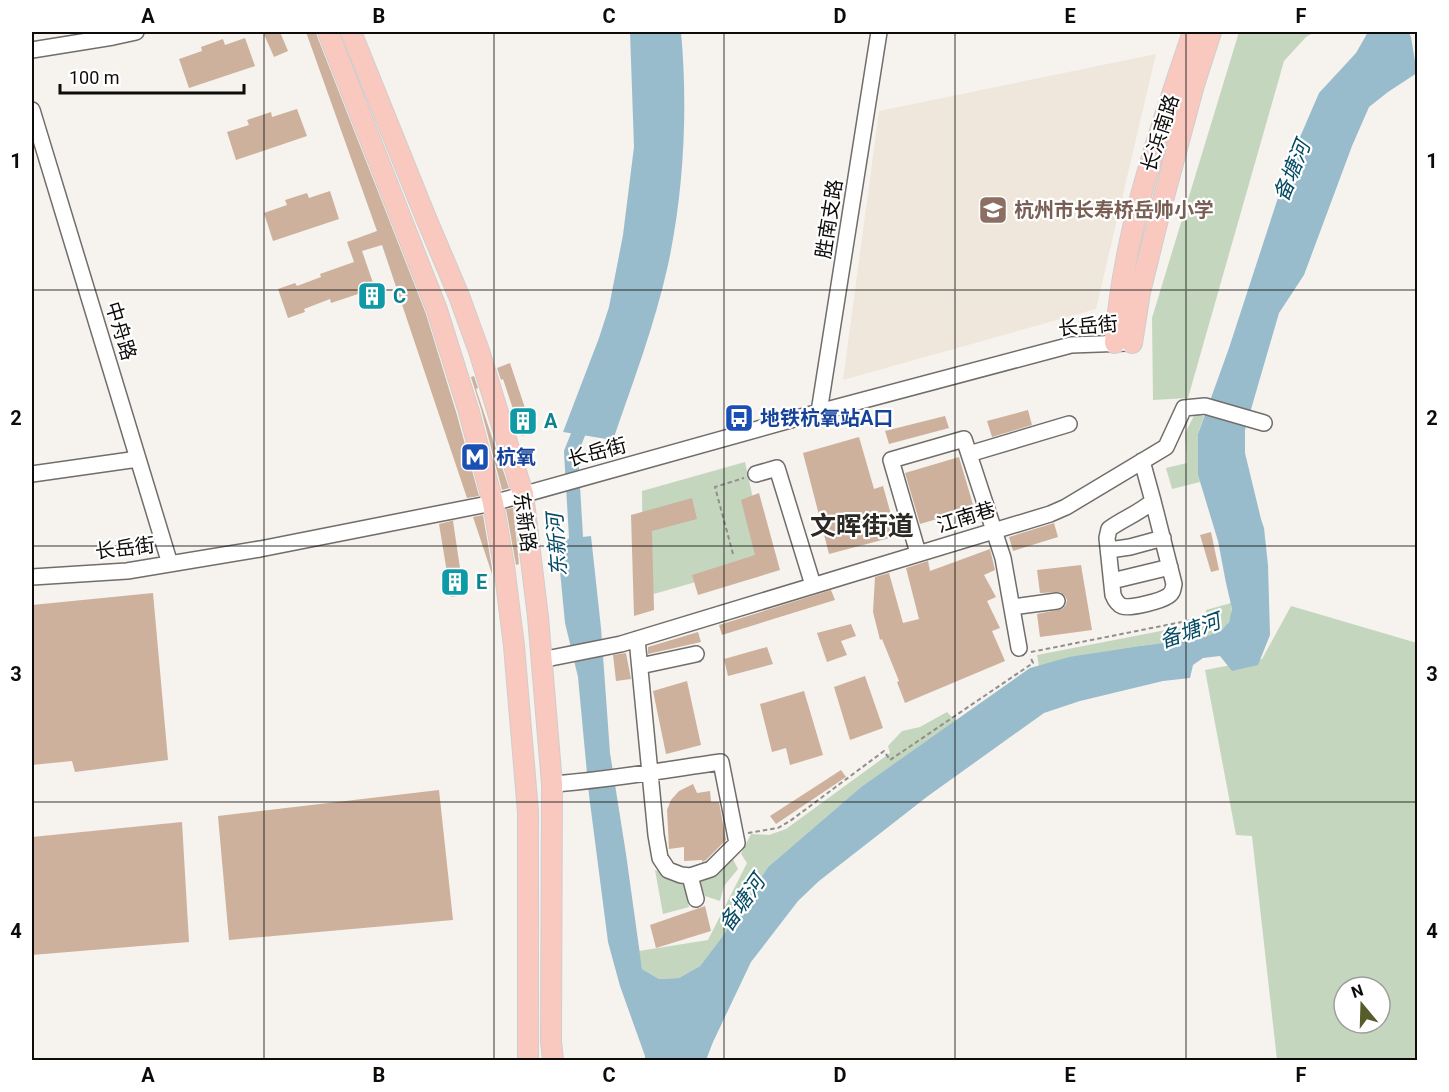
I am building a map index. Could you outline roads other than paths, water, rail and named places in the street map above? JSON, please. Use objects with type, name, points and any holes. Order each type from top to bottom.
[{"type":"main road","name":"东新路","points":[[328,32],[437,310],[469,412],[493,503],[514,646],[528,812],[526,1060]]},
{"type":"main road","name":"东新路","points":[[351,32],[467,318],[503,424],[523,494],[538,617],[552,784],[551,1054]]},
{"type":"main road","name":"长浜南路","points":[[1123,343],[1119,303],[1134,220],[1154,146],[1194,32]]},
{"type":"main road","name":"长浜南路","points":[[1123,343],[1140,292],[1194,85],[1211,32]]},
{"type":"street","points":[[32,50],[136,32]]},
{"type":"street","name":"胜南支路","points":[[819,412],[879,32]]},
{"type":"street","name":"中舟路","points":[[32,110],[170,564]]},
{"type":"street","name":"长岳街","points":[[32,578],[127,571],[260,549],[493,503],[819,412],[1071,345],[1123,343]]},
{"type":"street","name":"江南巷","points":[[541,660],[621,644],[1066,507],[1166,447],[1184,408],[1205,406],[1258,421]]},
{"type":"street","points":[[969,454],[1069,424]]},
{"type":"street","points":[[918,553],[891,460],[964,439],[1003,558],[1019,648]]},
{"type":"street","points":[[32,474],[138,459]]},
{"type":"street","points":[[1142,461],[1153,501],[1174,584],[1171,594],[1166,598],[1144,604],[1123,606],[1117,603],[1113,595],[1107,538],[1109,529],[1153,501]]},
{"type":"street","points":[[756,474],[777,468],[813,585]]},
{"type":"street","points":[[1108,550],[1130,547],[1162,538]]},
{"type":"street","points":[[1112,581],[1170,567]]},
{"type":"street","points":[[1012,607],[1057,601]]},
{"type":"street","points":[[552,784],[580,782],[626,775],[650,772],[721,762],[737,843],[711,869],[690,876],[668,870],[660,858],[656,836],[650,772],[640,666],[638,639]]},
{"type":"street","points":[[640,666],[696,654]]},
{"type":"street","points":[[690,876],[696,899]]},
{"type":"water","points":[[630,32],[681,32],[684,90],[683,149],[678,208],[663,287],[613,440],[563,432],[609,307],[623,235],[634,147]]},
{"type":"water","name":"备塘河","points":[[1368,32],[1409,32],[1417,73],[1369,107],[1304,275],[1279,313],[1245,430],[1245,453],[1264,528],[1268,565],[1270,635],[1258,665],[1232,671],[1220,656],[1203,658],[1193,665],[1190,678],[1163,681],[1080,701],[1044,713],[928,796],[819,881],[798,901],[751,962],[706,1060],[645,1060],[608,942],[589,795],[578,677],[565,623],[557,540],[591,536],[601,628],[610,753],[642,969],[659,979],[679,978],[700,966],[768,867],[861,787],[1030,668],[1069,657],[1199,639],[1221,631],[1229,622],[1232,609],[1218,541],[1198,475],[1198,434],[1229,348],[1291,158],[1319,93],[1356,53]]},
{"type":"waterway","name":"东新河","points":[[577,554],[571,452],[585,417]]},
{"type":"place","name":"杭州市长寿桥岳帅小学","points":[[993,210]]},
{"type":"place","name":"C","points":[[372,296]]},
{"type":"place","name":"地铁杭氧站A口","points":[[739,418]]},
{"type":"place","name":"A","points":[[523,421]]},
{"type":"place","name":"杭氧","points":[[475,457]]},
{"type":"place","name":"E","points":[[455,582]]},
{"type":"district","name":"文晖街道","points":[[862,526]]}]
